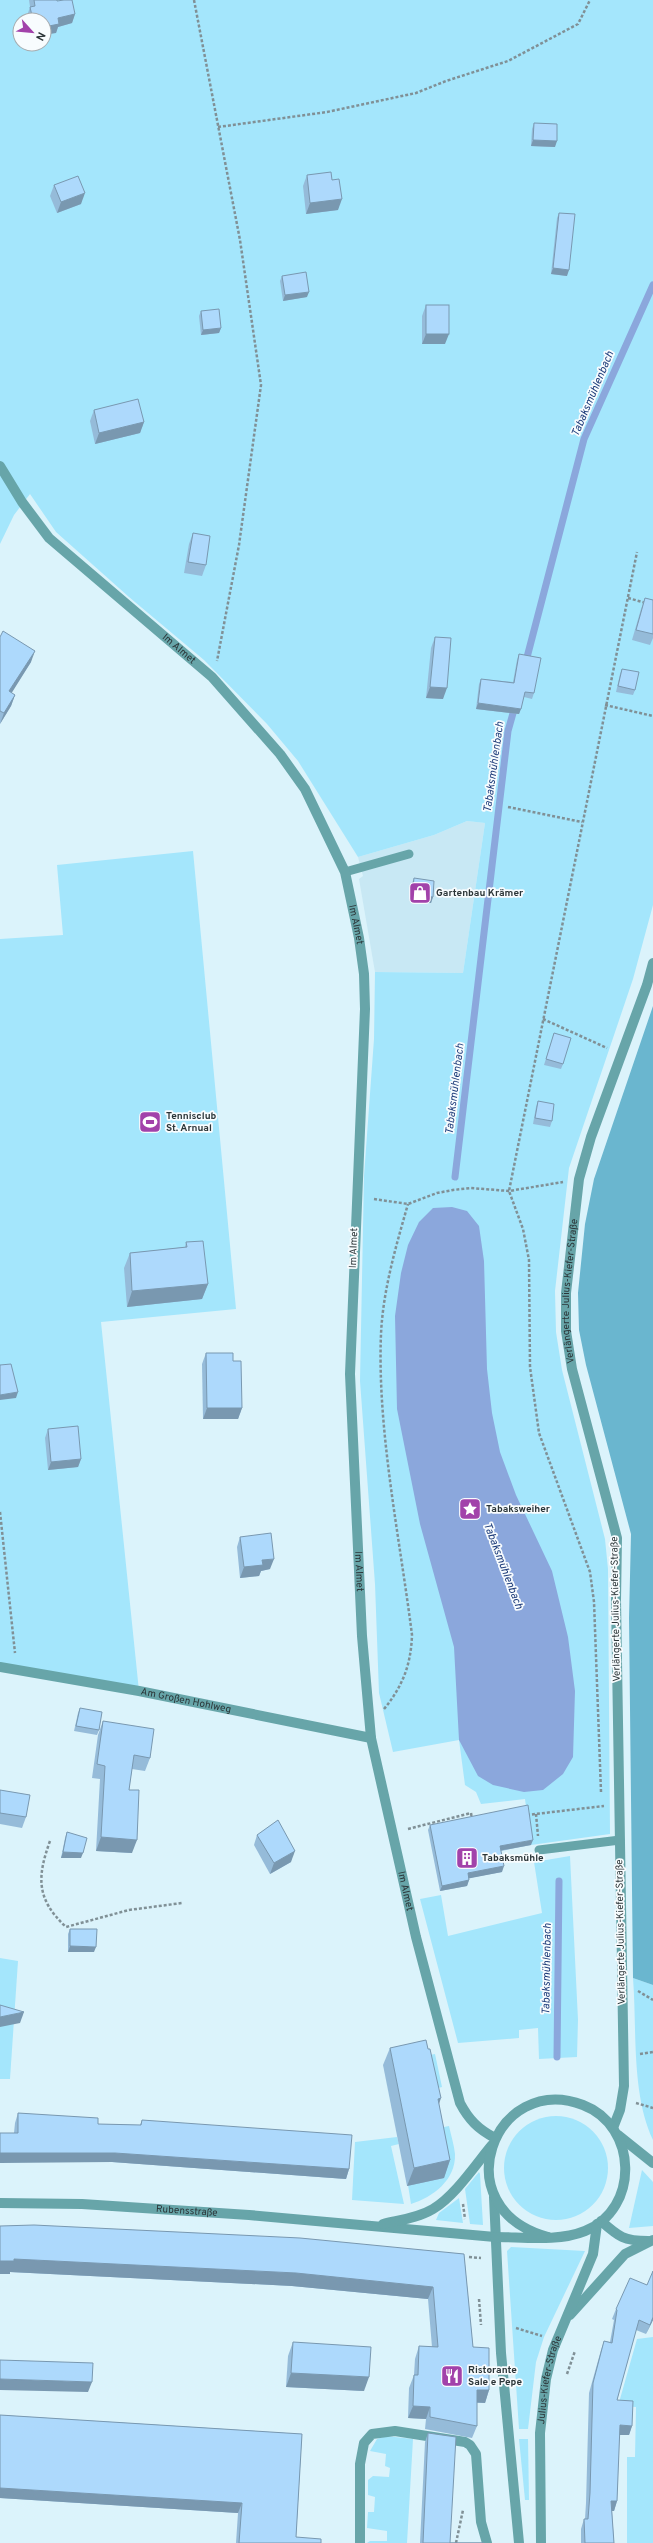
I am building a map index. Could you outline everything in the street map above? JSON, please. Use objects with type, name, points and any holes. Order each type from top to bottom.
[{"type":"street","name":"Im Almet","points":[[0,466],[22,502],[49,538],[212,677],[280,754],[305,789],[346,872],[359,938],[365,1002],[366,1040],[356,1197],[350,1374],[362,1636],[371,1738],[416,1937],[460,2103],[469,2119],[494,2141]]},
{"type":"street","name":"Verlängerte Julius-Kiefer-Straße","points":[[615,2131],[622,2104],[624,2086],[616,1600],[617,1538],[572,1368],[566,1331],[566,1292],[579,1179],[591,1137],[647,985],[653,963]]},
{"type":"street","name":"Am Großen Hohlweg","points":[[0,1667],[139,1691],[371,1738]]},
{"type":"street","name":"Julius-Kiefer-Straße","points":[[495,2237],[548,2237],[574,2235],[599,2223],[619,2199],[624,2183],[625,2162],[615,2131],[589,2107],[574,2101],[558,2099],[542,2101],[521,2110],[503,2126],[494,2141],[488,2167],[494,2196],[495,2237],[501,2353],[519,2543]]},
{"type":"street","points":[[615,2131],[653,2163]]},
{"type":"street","name":"Rubensstraße","points":[[373,2226],[409,2218],[433,2209],[445,2199],[494,2141]]},
{"type":"street","name":"Julius-Kiefer-Straße","points":[[494,2196],[502,2211],[515,2223],[531,2232],[548,2237]]},
{"type":"street","name":"Rubensstraße","points":[[0,2203],[145,2208],[495,2237]]},
{"type":"street","name":"Julius-Kiefer-Straße","points":[[541,2543],[541,2413],[553,2350],[592,2254],[599,2223]]},
{"type":"street","points":[[599,2223],[618,2236],[630,2241],[652,2240]]},
{"type":"street","points":[[566,2320],[626,2254],[652,2240]]},
{"type":"street","points":[[360,2543],[360,2464],[364,2443],[372,2434],[395,2431],[464,2442],[470,2445],[476,2454],[481,2522],[487,2543]]},
{"type":"lane","points":[[346,872],[409,854]]},
{"type":"lane","points":[[539,1850],[620,1840]]},
{"type":"path","points":[[194,0],[240,240],[261,384],[239,545],[221,648],[212,677]]},
{"type":"path","points":[[218,127],[327,112],[416,93],[446,81],[508,61],[578,24],[590,0]]},
{"type":"path","points":[[519,1817],[602,1806],[594,1602],[590,1572],[539,1433],[530,1367],[529,1260],[523,1229],[510,1191],[605,705],[637,552]]},
{"type":"path","points":[[628,598],[653,605]]},
{"type":"path","points":[[605,705],[653,716]]},
{"type":"path","points":[[508,807],[582,822]]},
{"type":"path","points":[[543,1019],[622,1054]]},
{"type":"path","points":[[356,1197],[408,1204],[437,1193],[465,1189],[510,1191],[579,1179]]},
{"type":"path","points":[[383,1710],[399,1688],[411,1655],[412,1635],[384,1425],[381,1333],[393,1258],[408,1204]]},
{"type":"path","points":[[0,1512],[16,1670]]},
{"type":"path","points":[[391,1830],[408,1829],[471,1813],[474,1825]]},
{"type":"path","points":[[536,1814],[537,1830]]},
{"type":"path","points":[[50,1841],[42,1864],[43,1894],[49,1909],[66,1927],[129,1910],[182,1902]]},
{"type":"path","points":[[634,1989],[653,2000]]},
{"type":"path","points":[[637,2055],[653,2052]]},
{"type":"path","points":[[642,2105],[653,2108]]},
{"type":"path","points":[[463,2201],[466,2224]]},
{"type":"path","points":[[479,2299],[481,2325]]},
{"type":"path","points":[[514,2327],[543,2337]]},
{"type":"path","points":[[567,2374],[575,2351]]},
{"type":"shaded area","points":[[0,0],[653,0],[653,905],[633,979],[569,1168],[555,1291],[556,1332],[562,1370],[605,1539],[608,1569],[610,1834],[531,1845],[525,1799],[481,1804],[476,1792],[465,1785],[459,1740],[393,1752],[379,1693],[375,1584],[360,1381],[364,1176],[374,1039],[375,972],[463,973],[485,823],[467,821],[434,835],[358,857],[298,761],[267,724],[204,660],[129,597],[56,532],[30,494],[14,515],[0,544]]},
{"type":"shaded area","points":[[467,821],[485,823],[463,973],[375,972],[359,879],[363,876],[358,857],[434,835]]},
{"type":"shaded area","points":[[193,851],[236,1309],[101,1322],[139,1691],[0,1667],[0,939],[63,935],[57,865]]},
{"type":"shaded area","points":[[653,1006],[653,1985],[633,1978],[629,1618],[631,1534],[586,1365],[579,1330],[578,1293],[585,1224],[594,1179]]},
{"type":"shaded area","points":[[570,1856],[578,2020],[577,2057],[539,2059],[538,2028],[519,2030],[519,2038],[458,2043],[420,1899],[441,1895],[448,1936],[542,1913],[534,1862]]},
{"type":"shaded area","points":[[0,1958],[18,1961],[10,2079],[0,2079]]},
{"type":"shaded area","points":[[633,1978],[653,1985],[653,2140],[646,2122],[638,2082]]},
{"type":"shaded area","points":[[435,2054],[442,2087],[426,2091],[420,2057]]},
{"type":"shaded area","points":[[556,2116],[576,2120],[585,2124],[593,2131],[600,2139],[604,2148],[608,2168],[604,2188],[600,2197],[593,2205],[585,2212],[576,2216],[556,2220],[536,2216],[527,2212],[519,2205],[512,2197],[508,2188],[504,2168],[508,2148],[512,2139],[519,2131],[527,2124],[536,2120]]},
{"type":"shaded area","points":[[449,2126],[455,2154],[452,2172],[442,2186],[435,2192],[411,2204],[408,2185],[444,2177],[434,2129]]},
{"type":"shaded area","points":[[397,2137],[399,2144],[391,2146],[404,2204],[352,2200],[355,2142]]},
{"type":"shaded area","points":[[642,2170],[653,2182],[653,2226],[629,2228]]},
{"type":"shaded area","points":[[479,2172],[483,2225],[470,2224],[465,2189]]},
{"type":"shaded area","points":[[459,2198],[463,2223],[436,2220],[439,2213]]},
{"type":"shaded area","points":[[511,2247],[585,2251],[544,2337],[536,2362],[528,2429],[519,2429],[507,2251]]},
{"type":"shaded area","points":[[653,2337],[653,2543],[627,2543],[627,2457],[635,2457],[636,2407],[618,2406],[637,2339]]},
{"type":"shaded area","points":[[386,2436],[413,2439],[407,2543],[367,2543],[370,2541],[387,2541],[387,2531],[367,2528],[368,2512],[374,2512],[375,2497],[368,2495],[368,2480],[373,2476],[389,2477],[390,2468],[385,2466],[386,2454],[370,2451],[377,2439]]},
{"type":"shaded area","points":[[519,2439],[528,2439],[529,2500],[525,2500]]},
{"type":"water","name":"Tabaksweiher","points":[[452,1207],[467,1211],[479,1226],[484,1261],[487,1369],[492,1413],[500,1452],[516,1495],[552,1571],[568,1637],[575,1691],[573,1757],[563,1774],[543,1790],[524,1792],[493,1785],[478,1776],[459,1740],[454,1647],[420,1524],[397,1409],[395,1316],[401,1273],[408,1245],[419,1222],[433,1208]]},
{"type":"building","points":[[34,0],[72,0],[75,14],[58,18],[59,24],[52,25],[52,12],[31,12],[30,7],[35,6]]},
{"type":"building","points":[[534,123],[557,124],[557,141],[533,140]]},
{"type":"building","points":[[331,172],[332,180],[339,179],[342,199],[310,203],[307,175]]},
{"type":"building","points":[[78,176],[85,193],[61,202],[54,185]]},
{"type":"building","points":[[559,213],[575,214],[569,270],[553,268]]},
{"type":"building","points":[[306,272],[309,292],[285,295],[282,276]]},
{"type":"building","points":[[426,305],[449,305],[449,334],[426,334]]},
{"type":"building","points":[[219,309],[221,328],[203,330],[201,311]]},
{"type":"building","points":[[138,399],[144,422],[99,433],[94,410]]},
{"type":"building","points":[[193,533],[210,536],[206,565],[188,562]]},
{"type":"building","points":[[645,598],[653,600],[653,634],[636,630]]},
{"type":"building","points":[[3,631],[35,651],[9,691],[15,695],[4,713],[0,711],[0,637]]},
{"type":"building","points":[[435,637],[451,638],[447,688],[430,687]]},
{"type":"building","points":[[519,654],[541,658],[534,693],[525,692],[521,709],[478,703],[481,679],[514,683]]},
{"type":"building","points":[[622,669],[639,672],[635,690],[618,686]]},
{"type":"building","points":[[414,878],[434,881],[433,897],[412,895]]},
{"type":"building","points":[[554,1033],[571,1038],[563,1064],[546,1059]]},
{"type":"building","points":[[538,1101],[554,1104],[552,1121],[535,1118]]},
{"type":"building","points":[[203,1241],[208,1284],[132,1291],[130,1253],[187,1247],[186,1242]]},
{"type":"building","points":[[206,1353],[233,1353],[233,1361],[241,1361],[242,1408],[207,1408]]},
{"type":"building","points":[[11,1364],[18,1392],[0,1395],[0,1365]]},
{"type":"building","points":[[78,1426],[81,1459],[51,1462],[48,1429]]},
{"type":"building","points":[[271,1533],[274,1559],[262,1560],[263,1565],[244,1567],[240,1537]]},
{"type":"building","points":[[80,1708],[102,1712],[99,1730],[76,1726]]},
{"type":"building","points":[[103,1721],[154,1729],[150,1758],[134,1755],[129,1790],[139,1790],[137,1840],[101,1837],[105,1766],[97,1764]]},
{"type":"building","points":[[0,1790],[30,1795],[26,1817],[0,1813]]},
{"type":"building","name":"Tabaksmühle","points":[[528,1805],[533,1840],[500,1846],[504,1866],[468,1873],[469,1880],[442,1886],[430,1825]]},
{"type":"building","points":[[278,1820],[295,1851],[274,1863],[257,1835]]},
{"type":"building","points":[[67,1832],[87,1838],[83,1853],[63,1852]]},
{"type":"building","points":[[70,1929],[97,1929],[96,1947],[70,1946]]},
{"type":"building","points":[[0,2005],[24,2012],[0,2017]]},
{"type":"building","points":[[426,2040],[428,2049],[430,2049],[441,2098],[438,2099],[450,2160],[414,2168],[390,2048]]},
{"type":"building","points":[[18,2113],[98,2118],[98,2124],[141,2125],[142,2120],[352,2135],[349,2169],[115,2153],[0,2153],[0,2133],[18,2133]]},
{"type":"building","points":[[34,2225],[300,2238],[464,2254],[473,2347],[489,2348],[489,2390],[477,2390],[477,2426],[430,2417],[430,2407],[413,2406],[414,2375],[418,2375],[419,2346],[438,2347],[433,2287],[296,2273],[14,2259],[14,2261],[0,2261],[0,2226]]},
{"type":"building","points":[[653,2271],[653,2317],[650,2325],[639,2320],[617,2400],[633,2401],[632,2426],[620,2425],[617,2501],[611,2501],[614,2543],[585,2543],[584,2519],[588,2519],[590,2493],[593,2383],[604,2341],[612,2343],[616,2309],[630,2278],[647,2285]]},
{"type":"building","points":[[293,2342],[371,2347],[369,2377],[291,2373]]},
{"type":"building","points":[[0,2360],[93,2363],[92,2382],[0,2379]]},
{"type":"building","points":[[0,2415],[302,2434],[296,2537],[321,2539],[321,2543],[239,2543],[242,2503],[0,2488]]},
{"type":"building","points":[[428,2433],[456,2437],[450,2543],[423,2543]]},
{"type":"waterway","name":"Tabaksmühlenbach","points":[[525,665],[584,439],[653,285]]},
{"type":"waterway","name":"Tabaksmühlenbach","points":[[455,1177],[508,731],[515,706]]},
{"type":"waterway","name":"Tabaksmühlenbach","points":[[557,2057],[559,1881]]},
{"type":"place","name":"Gartenbau Krämer","points":[[420,893]]},
{"type":"place","name":"Tennisclub St. Arnual","points":[[150,1122]]},
{"type":"place","name":"Tabaksweiher","points":[[470,1509]]},
{"type":"place","name":"Tabaksmühle","points":[[467,1858]]},
{"type":"place","name":"Ristorante Sale e Pepe","points":[[452,2376]]}]
